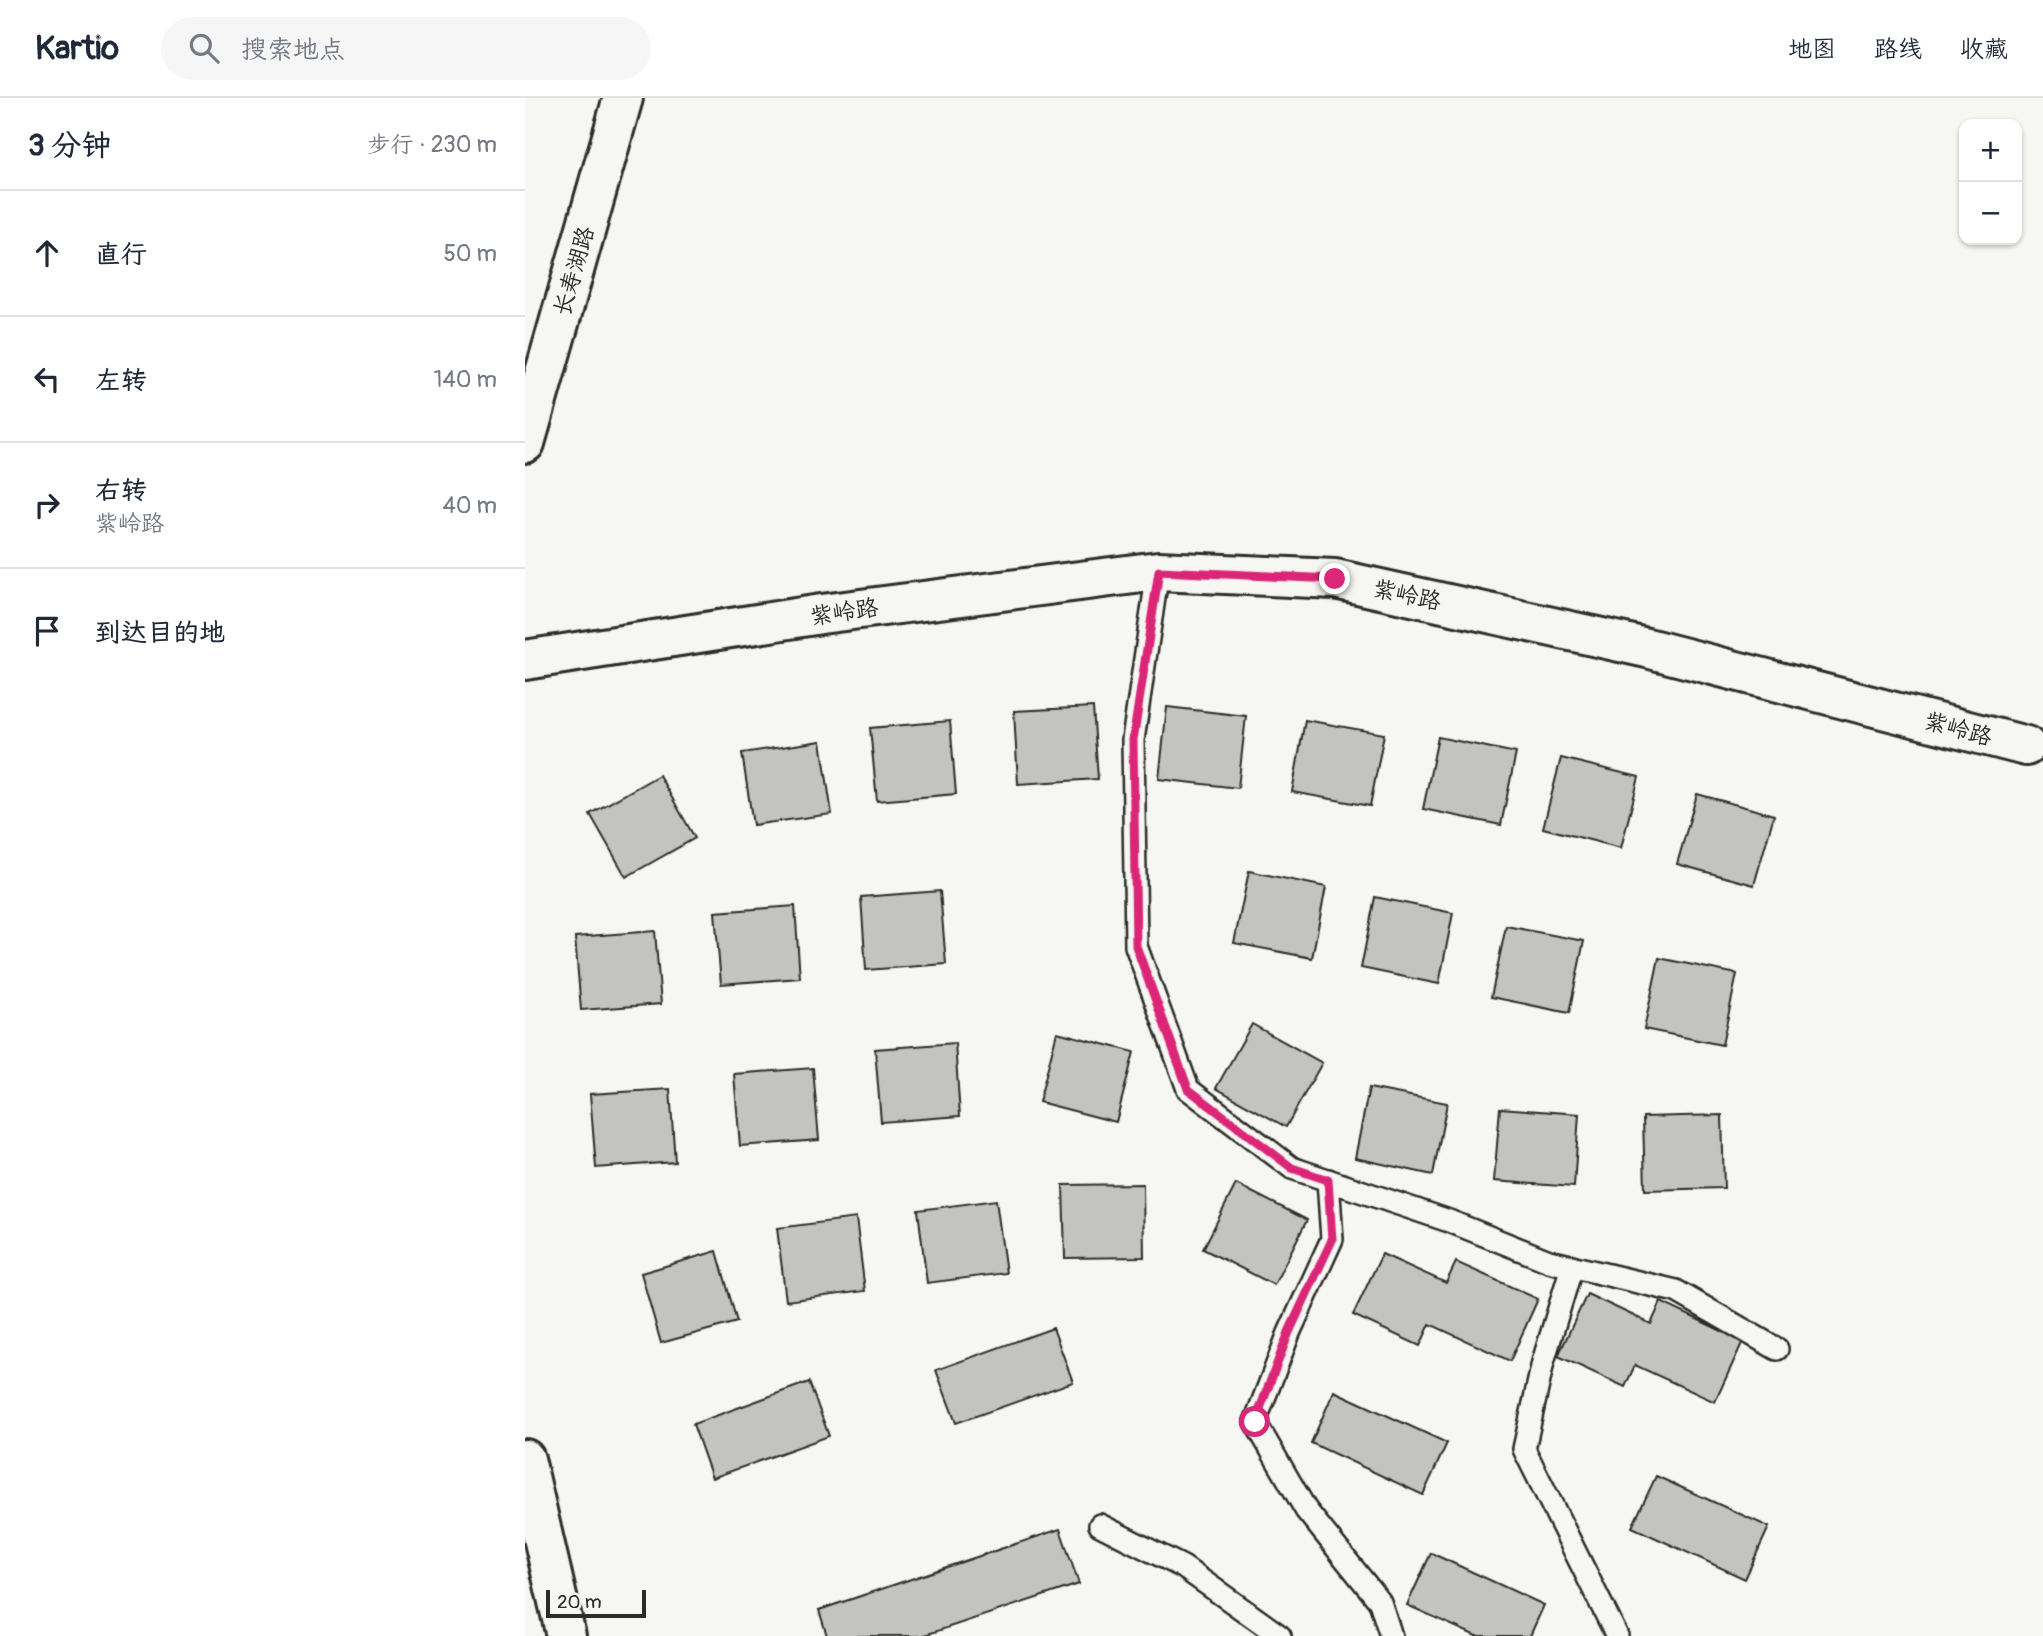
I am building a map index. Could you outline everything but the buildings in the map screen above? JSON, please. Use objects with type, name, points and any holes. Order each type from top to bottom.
[{"type":"street","name":"长寿湖路","points":[[525,443],[623,98]]},
{"type":"street","name":"紫岭路","points":[[525,660],[821,614],[1159,571],[1335,579],[1647,648],[2026,746]]},
{"type":"street","points":[[525,1460],[566,1636]]},
{"type":"lane","points":[[1159,571],[1133,740],[1136,946],[1188,1089],[1292,1168],[1449,1221],[1549,1261],[1676,1291],[1777,1349]]},
{"type":"lane","points":[[1328,1180],[1332,1240],[1289,1332],[1255,1422],[1306,1510],[1380,1602],[1391,1636]]},
{"type":"lane","points":[[1572,1266],[1543,1362],[1524,1449],[1617,1636]]},
{"type":"lane","points":[[1100,1525],[1184,1567],[1280,1636]]},
{"type":"route","points":[[1255,1422],[1289,1332],[1332,1240],[1328,1180],[1292,1168],[1188,1089],[1136,946],[1133,740],[1159,571],[1335,579]]}]
